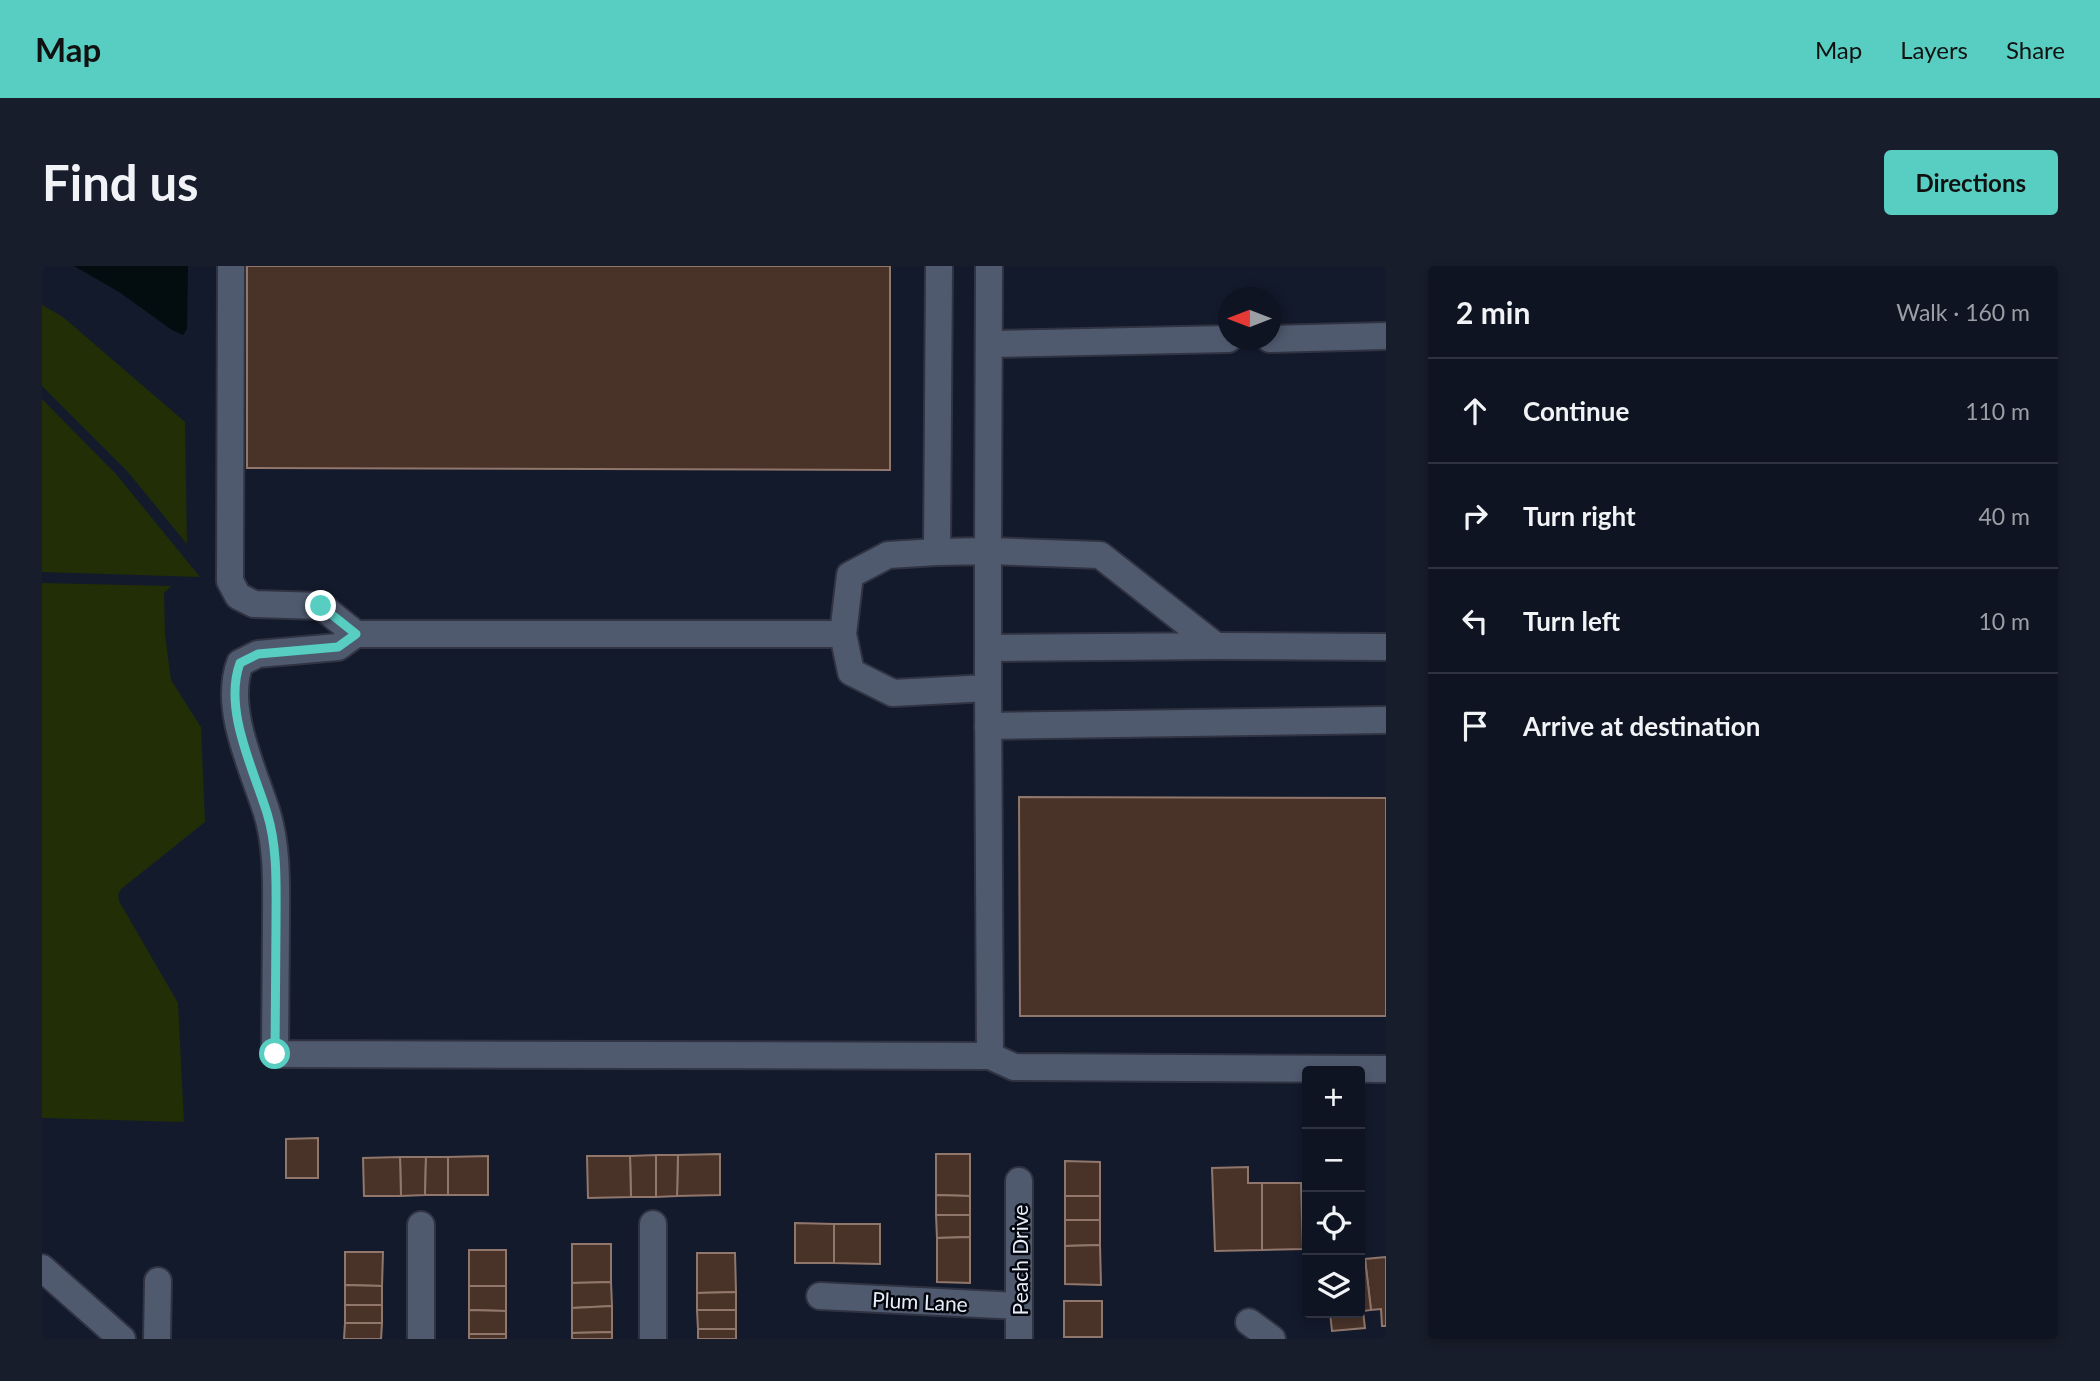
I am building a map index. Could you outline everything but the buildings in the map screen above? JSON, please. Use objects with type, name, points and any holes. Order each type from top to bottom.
[{"type":"street","points":[[231,266],[230,581],[239,596],[254,604],[321,606],[356,634]]},
{"type":"street","points":[[937,552],[939,266]]},
{"type":"street","points":[[989,266],[990,1056]]},
{"type":"street","points":[[1281,338],[1386,336]]},
{"type":"street","points":[[989,344],[1218,339]]},
{"type":"street","points":[[988,688],[893,693],[851,672],[842,634],[850,575],[888,555],[988,551],[1100,555],[1216,646]]},
{"type":"street","points":[[842,634],[356,634],[338,647],[258,654],[240,663],[235,678],[235,705],[246,753],[268,816],[276,869],[275,1054],[990,1056],[1014,1068],[1386,1069]]},
{"type":"street","points":[[988,648],[1386,648]]},
{"type":"street","points":[[988,726],[1386,720]]},
{"type":"street","name":"Peach Drive","points":[[1019,1339],[1020,1181]]},
{"type":"street","points":[[653,1224],[653,1339]]},
{"type":"street","points":[[421,1226],[421,1339]]},
{"type":"street","points":[[42,1268],[122,1339]]},
{"type":"street","points":[[157,1339],[158,1281]]},
{"type":"street","name":"Plum Lane","points":[[820,1296],[1020,1306]]},
{"type":"street","points":[[1249,1322],[1272,1339]]},
{"type":"green space","points":[[42,305],[63,317],[185,422],[187,544],[127,471],[42,386]]},
{"type":"green space","points":[[42,399],[116,474],[200,577],[42,572]]},
{"type":"green space","points":[[42,583],[171,586],[164,593],[165,634],[171,680],[201,727],[205,822],[121,889],[118,895],[178,1003],[184,1122],[42,1118]]},
{"type":"shaded area","points":[[74,266],[188,266],[187,329],[183,335],[172,330],[119,292]]},
{"type":"route","points":[[275,1054],[276,869],[268,816],[246,753],[235,705],[235,678],[240,663],[258,654],[338,647],[356,634],[321,606]]}]
